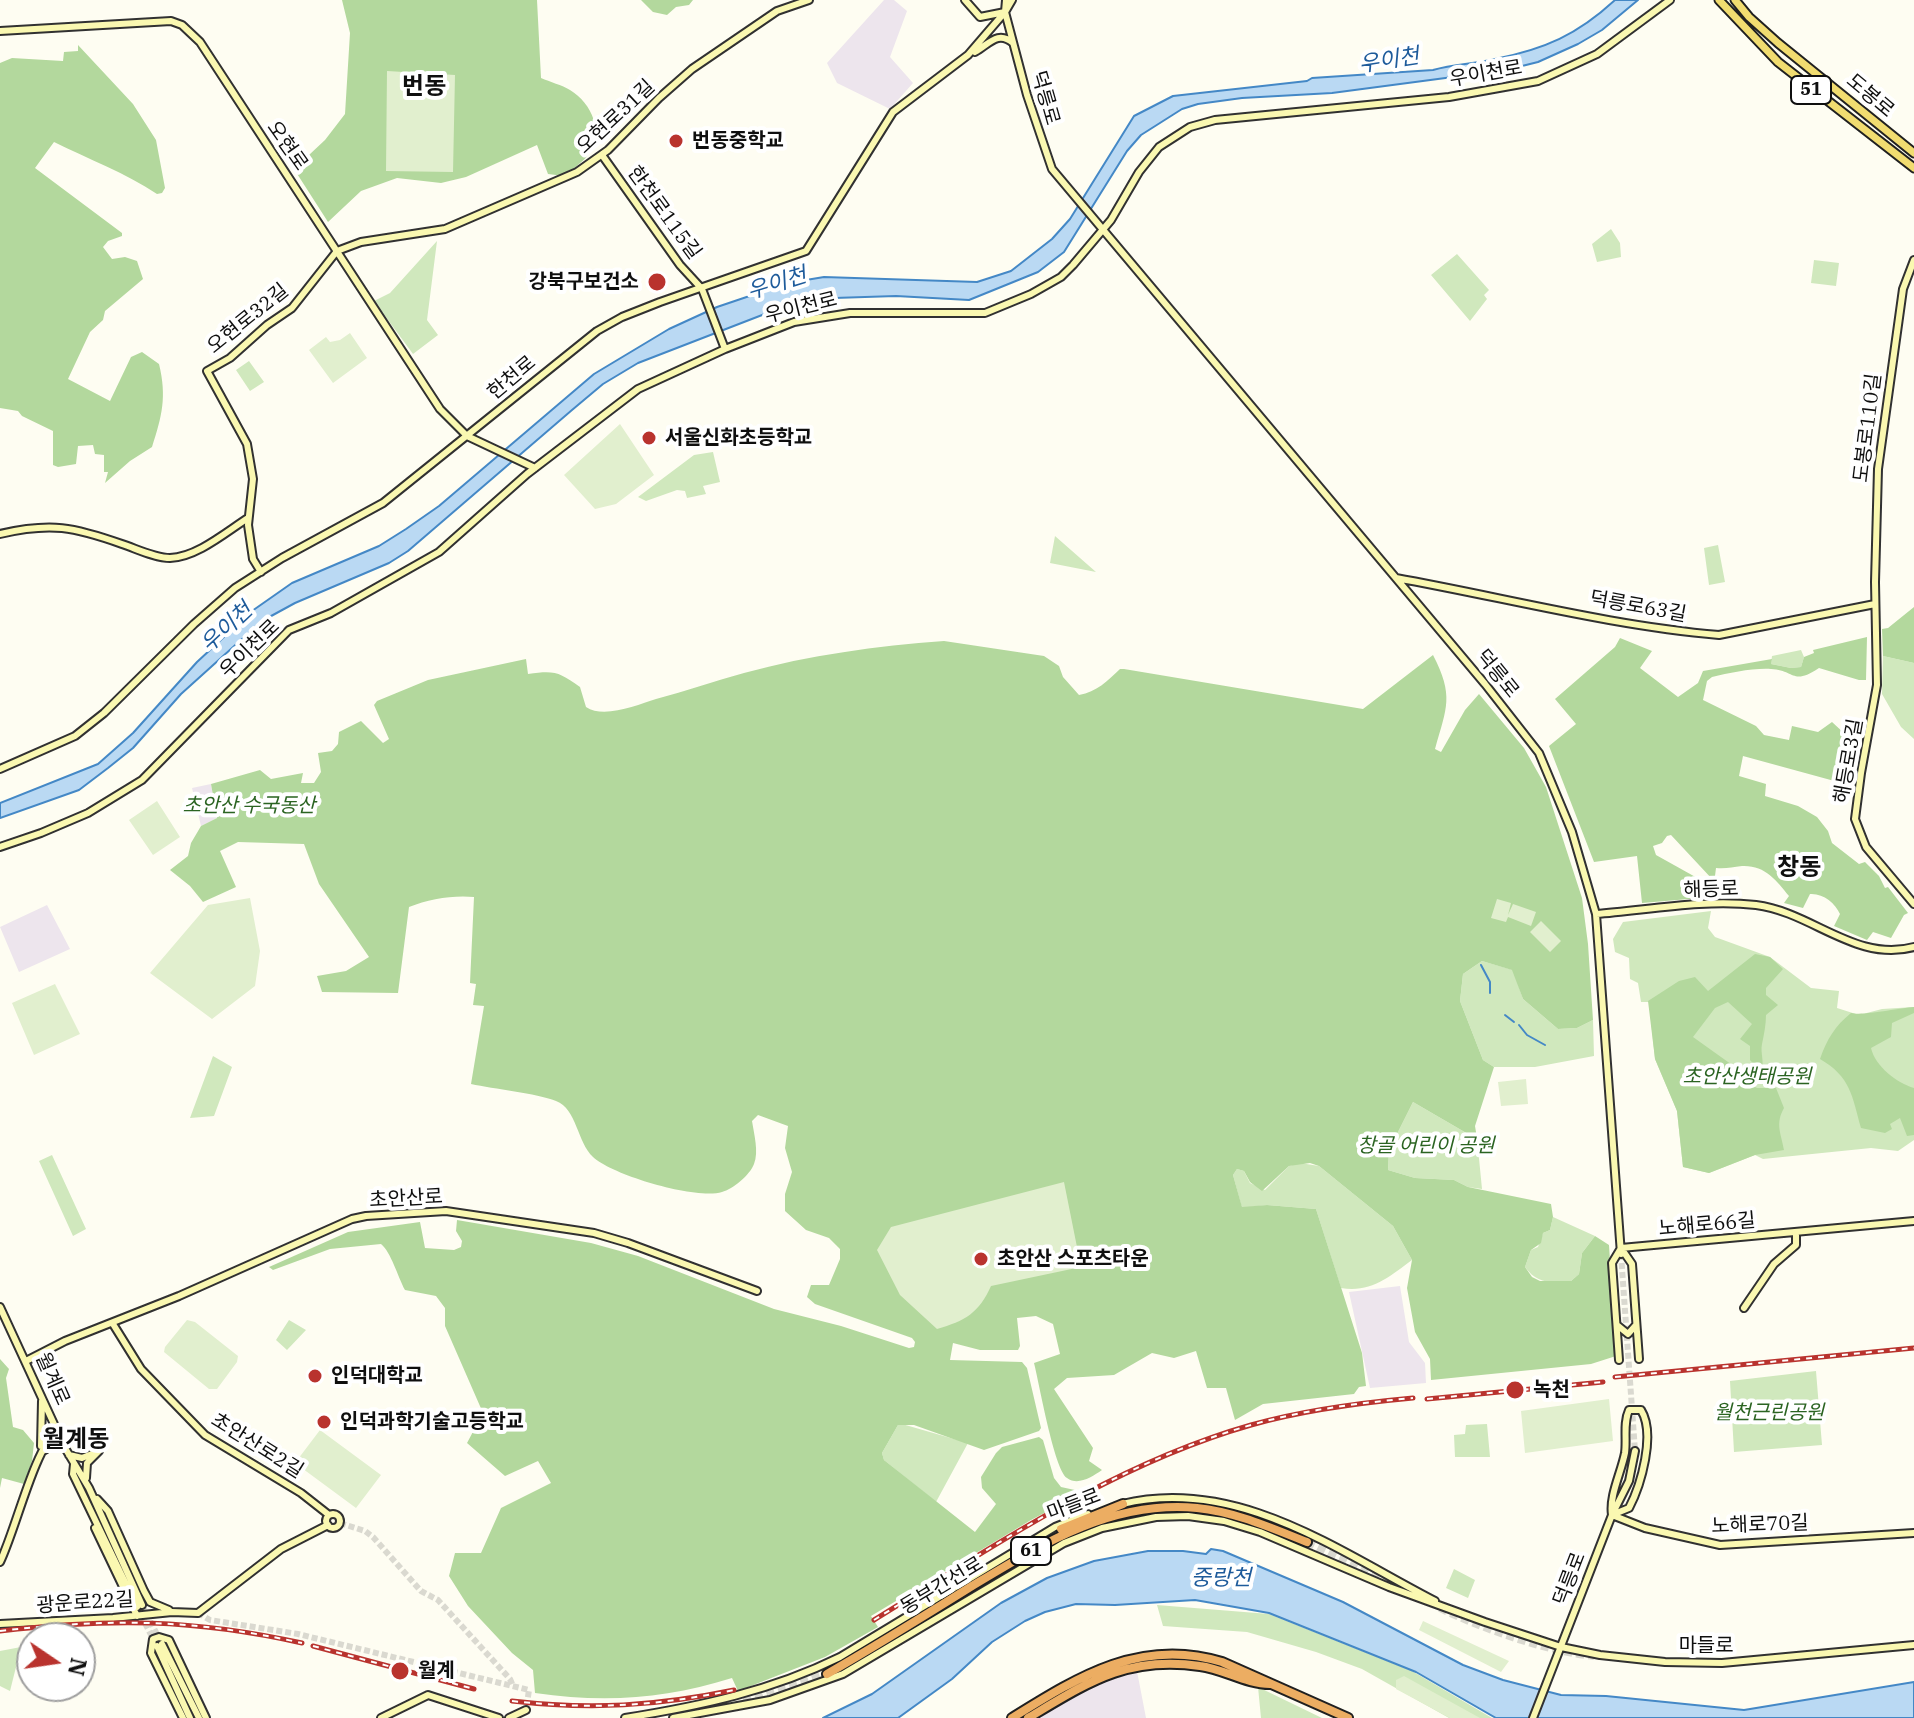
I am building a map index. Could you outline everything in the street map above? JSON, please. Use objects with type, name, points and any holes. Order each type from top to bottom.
[{"type":"highway","points":[[1024,1555],[1055,1532],[1123,1504]]},
{"type":"highway","name":"동부간선로","points":[[827,1674],[1052,1539],[1099,1520],[1177,1507],[1240,1516],[1307,1542]]},
{"type":"highway","points":[[1012,1718],[1103,1667],[1140,1657],[1167,1655],[1222,1662],[1360,1718]]},
{"type":"highway","points":[[1028,1718],[1102,1676],[1142,1665],[1199,1665],[1257,1684],[1275,1684]]},
{"type":"highway","points":[[1301,1695],[1340,1718]]},
{"type":"highway","points":[[1319,1705],[1348,1718]]},
{"type":"main road","name":"도봉로","points":[[1719,0],[1778,62],[1914,168]]},
{"type":"main road","name":"도봉로","points":[[1735,0],[1778,43],[1914,153]]},
{"type":"street","name":"오현로31길","points":[[337,251],[361,242],[445,229],[571,175],[602,155],[692,69],[777,11],[809,0]]},
{"type":"street","points":[[965,0],[980,17],[1005,12]]},
{"type":"street","name":"덕릉로","points":[[1006,0],[1005,12],[1049,162],[1073,197],[1412,597],[1539,753],[1572,832],[1596,914],[1621,1251]]},
{"type":"street","name":"한천로","points":[[0,769],[75,736],[130,689],[216,603],[261,572],[383,503],[597,331],[634,312],[806,251],[893,112],[968,55],[1012,0]]},
{"type":"street","name":"우이천로","points":[[0,847],[88,813],[142,780],[289,630],[331,613],[439,552],[535,468],[638,389],[725,349],[794,322],[832,314],[985,313],[1031,294],[1061,277],[1159,147],[1190,127],[1215,120],[1449,97],[1538,81],[1597,54],[1670,0]]},
{"type":"street","name":"오현로","points":[[0,31],[171,21],[182,25],[200,42],[440,409],[467,436]]},
{"type":"street","points":[[968,55],[999,36],[1014,44]]},
{"type":"street","name":"한천로115길","points":[[602,155],[680,265],[702,289],[725,349]]},
{"type":"street","name":"오현로32길","points":[[248,518],[253,479],[247,443],[207,371],[230,358],[267,325],[292,308],[337,251]]},
{"type":"street","name":"도봉로110길","points":[[1875,604],[1878,469],[1904,281],[1914,260]]},
{"type":"street","points":[[467,436],[535,468]]},
{"type":"street","points":[[0,534],[30,527],[70,528],[150,554],[173,558],[199,548],[248,518],[253,559],[261,572]]},
{"type":"street","name":"덕릉로63길","points":[[1396,578],[1670,630],[1719,635],[1875,604]]},
{"type":"street","points":[[1412,597],[1414,588],[1420,582]]},
{"type":"street","name":"해등로3길","points":[[1875,604],[1877,685],[1855,819],[1866,847],[1914,904]]},
{"type":"street","name":"해등로","points":[[1596,914],[1720,904],[1758,905],[1794,915],[1864,948],[1885,952],[1914,947]]},
{"type":"street","name":"초안산로","points":[[26,1361],[65,1341],[113,1324],[352,1219],[366,1216],[446,1211],[597,1233],[757,1291]]},
{"type":"street","name":"노해로66길","points":[[1621,1251],[1914,1221]]},
{"type":"street","points":[[1744,1308],[1774,1264],[1796,1245],[1796,1233]]},
{"type":"street","points":[[1619,1360],[1612,1263],[1621,1251],[1632,1264],[1639,1359]]},
{"type":"street","name":"월계로","points":[[0,1307],[74,1464],[73,1474],[89,1493],[137,1606]]},
{"type":"street","name":"초안산로2길","points":[[113,1324],[141,1369],[205,1435],[301,1493],[329,1515]]},
{"type":"street","points":[[1617,1325],[1628,1334],[1636,1324]]},
{"type":"street","points":[[41,1454],[42,1396]]},
{"type":"street","points":[[1629,1410],[1641,1410],[1645,1417],[1646,1443],[1639,1490],[1629,1508],[1612,1515],[1610,1505],[1625,1453],[1625,1417],[1629,1410]]},
{"type":"street","points":[[0,1562],[41,1454],[49,1437],[57,1430]]},
{"type":"street","points":[[41,1454],[53,1445],[65,1448]]},
{"type":"street","points":[[69,1455],[82,1458],[99,1451],[87,1463],[92,1520],[138,1611],[145,1610],[150,1602]]},
{"type":"street","name":"덕릉로","points":[[1533,1718],[1612,1515],[1629,1481],[1635,1451]]},
{"type":"street","points":[[89,1493],[108,1511],[150,1602],[172,1612],[198,1613],[281,1549],[328,1525]]},
{"type":"street","name":"마들로","points":[[625,1718],[745,1695],[816,1669],[1055,1527],[1123,1504],[1168,1497],[1248,1508],[1299,1529],[1456,1612]]},
{"type":"street","points":[[329,1515],[337,1515],[340,1523],[333,1528],[326,1520],[329,1515]]},
{"type":"street","name":"노해로70길","points":[[1612,1515],[1645,1528],[1720,1545],[1914,1533]]},
{"type":"street","name":"마들로","points":[[673,1718],[770,1700],[843,1674],[1052,1550],[1102,1528],[1156,1517],[1209,1518],[1260,1532],[1456,1612],[1561,1647],[1665,1662],[1722,1663],[1914,1645]]},
{"type":"street","points":[[1334,1564],[1345,1561],[1342,1552]]},
{"type":"street","points":[[137,1606],[137,1616]]},
{"type":"street","name":"광운로22길","points":[[0,1624],[172,1612]]},
{"type":"street","points":[[183,1718],[151,1653],[153,1639],[169,1640],[206,1718]]},
{"type":"street","points":[[190,1718],[159,1645],[199,1718]]},
{"type":"street","points":[[381,1718],[428,1695],[499,1718]]},
{"type":"street","points":[[509,1718],[526,1710]]},
{"type":"shaded area","points":[[884,0],[894,0],[907,11],[890,57],[913,83],[890,109],[837,83],[827,63]]},
{"type":"shaded area","points":[[211,784],[217,818],[201,826],[192,788]]},
{"type":"shaded area","points":[[47,905],[70,949],[19,972],[0,927]]},
{"type":"shaded area","points":[[1400,1286],[1409,1342],[1425,1363],[1426,1383],[1370,1388],[1349,1292]]},
{"type":"shaded area","points":[[1136,1666],[1146,1718],[1027,1718],[1111,1668]]},
{"type":"green space","points":[[342,0],[537,0],[541,78],[570,90],[584,103],[596,129],[593,147],[564,176],[548,174],[537,145],[466,177],[441,183],[397,178],[361,191],[328,222],[294,169],[325,140],[345,114],[350,33]]},
{"type":"green space","points":[[641,0],[693,0],[689,5],[676,7],[667,15],[653,12]]},
{"type":"green space","points":[[78,45],[133,104],[156,140],[165,188],[157,194],[54,142],[35,168],[122,233],[122,236],[108,241],[103,247],[112,259],[125,257],[137,261],[143,279],[105,311],[103,320],[90,332],[68,379],[110,401],[131,357],[142,352],[159,364],[162,406],[152,447],[105,483],[108,472],[104,472],[104,455],[95,454],[93,445],[78,446],[76,464],[58,467],[53,465],[53,431],[18,411],[0,408],[0,63],[12,58],[63,61],[64,52],[78,51]]},
{"type":"green space","points":[[387,71],[455,75],[453,172],[386,171]]},
{"type":"green space","points":[[1611,229],[1620,243],[1621,257],[1597,262],[1592,244]]},
{"type":"green space","points":[[437,241],[427,320],[438,335],[413,354],[374,301],[390,293]]},
{"type":"green space","points":[[1457,254],[1489,290],[1484,295],[1487,299],[1470,321],[1431,275]]},
{"type":"green space","points":[[1814,260],[1839,263],[1836,286],[1811,283]]},
{"type":"green space","points":[[350,333],[367,358],[333,383],[309,350],[326,337],[330,342]]},
{"type":"green space","points":[[249,361],[264,382],[250,391],[236,370]]},
{"type":"green space","points":[[620,424],[654,475],[616,504],[595,509],[564,475]]},
{"type":"green space","points":[[713,452],[720,482],[703,486],[706,494],[687,498],[685,491],[677,490],[646,501],[638,497],[694,455]]},
{"type":"green space","points":[[1055,536],[1096,572],[1050,563]]},
{"type":"green space","points":[[1718,545],[1725,582],[1709,585],[1704,548]]},
{"type":"green space","points":[[1914,607],[1914,663],[1883,656],[1882,629],[1888,628]]},
{"type":"green space","points":[[1867,637],[1866,680],[1819,668],[1803,676],[1779,670],[1749,670],[1712,677],[1707,681],[1703,700],[1756,726],[1764,735],[1789,740],[1792,726],[1818,732],[1832,722],[1845,734],[1846,753],[1854,761],[1849,785],[1743,756],[1739,776],[1766,784],[1765,796],[1798,806],[1817,817],[1828,831],[1832,843],[1859,864],[1865,862],[1879,876],[1885,888],[1888,887],[1908,913],[1891,938],[1873,932],[1867,940],[1834,926],[1840,914],[1832,903],[1819,895],[1810,894],[1803,908],[1784,903],[1789,896],[1774,879],[1750,866],[1716,868],[1715,876],[1730,895],[1718,896],[1713,880],[1671,835],[1653,846],[1656,855],[1708,884],[1712,897],[1642,903],[1637,856],[1594,862],[1549,746],[1576,724],[1555,699],[1615,647],[1620,638],[1652,651],[1640,668],[1678,697],[1698,683],[1703,671],[1772,659],[1771,664],[1801,667],[1804,657],[1814,653],[1813,650]]},
{"type":"green space","name":"초안산 수국동산","points":[[944,641],[1044,656],[1059,666],[1063,677],[1079,695],[1096,689],[1124,669],[1363,709],[1433,655],[1446,692],[1445,712],[1435,749],[1441,752],[1465,710],[1479,694],[1524,748],[1546,787],[1582,898],[1593,1020],[1577,1028],[1558,1029],[1523,999],[1512,970],[1482,961],[1463,974],[1460,1001],[1483,1060],[1494,1067],[1475,1126],[1477,1138],[1467,1138],[1468,1134],[1413,1102],[1389,1150],[1388,1170],[1415,1178],[1454,1180],[1468,1187],[1551,1204],[1553,1217],[1550,1230],[1543,1233],[1541,1243],[1531,1250],[1525,1267],[1532,1277],[1540,1281],[1571,1281],[1579,1274],[1582,1253],[1595,1236],[1609,1245],[1616,1356],[1591,1364],[1431,1380],[1430,1359],[1415,1332],[1407,1288],[1412,1260],[1393,1226],[1319,1166],[1310,1163],[1289,1166],[1262,1191],[1250,1182],[1244,1171],[1237,1169],[1233,1175],[1242,1207],[1267,1205],[1316,1209],[1362,1353],[1366,1386],[1359,1387],[1354,1394],[1263,1404],[1235,1420],[1226,1388],[1207,1388],[1196,1351],[1174,1358],[1152,1353],[1114,1375],[1067,1378],[1054,1389],[1093,1448],[1089,1461],[1102,1470],[1076,1481],[1067,1478],[1057,1459],[1034,1363],[1060,1354],[1053,1324],[1036,1316],[1017,1318],[1018,1350],[980,1350],[953,1343],[950,1360],[1022,1362],[1027,1368],[1041,1428],[1039,1431],[984,1450],[914,1425],[898,1425],[882,1453],[884,1460],[975,1532],[996,1504],[982,1488],[981,1477],[1002,1447],[1039,1437],[1043,1440],[1054,1478],[1061,1487],[1084,1492],[1031,1520],[871,1616],[878,1627],[825,1657],[738,1691],[732,1678],[683,1691],[635,1697],[586,1698],[535,1693],[533,1670],[512,1653],[468,1606],[449,1576],[455,1553],[481,1553],[501,1508],[551,1483],[538,1461],[505,1476],[467,1443],[483,1413],[445,1326],[445,1308],[436,1296],[405,1290],[381,1244],[330,1249],[273,1270],[269,1267],[348,1232],[420,1222],[425,1248],[454,1250],[461,1247],[462,1241],[456,1231],[457,1220],[591,1243],[638,1256],[774,1309],[909,1348],[914,1347],[915,1342],[912,1338],[815,1304],[807,1297],[811,1285],[829,1285],[840,1259],[840,1249],[829,1238],[806,1230],[785,1211],[785,1194],[792,1172],[785,1148],[788,1126],[758,1115],[752,1121],[756,1154],[749,1173],[722,1192],[694,1192],[635,1178],[603,1164],[588,1151],[573,1118],[556,1101],[471,1084],[484,1006],[473,1005],[476,984],[470,983],[474,897],[441,898],[409,907],[398,993],[322,992],[317,976],[346,971],[369,957],[319,884],[304,844],[238,842],[220,851],[236,887],[203,902],[190,886],[170,870],[188,856],[191,843],[201,826],[217,818],[211,784],[260,770],[271,779],[303,773],[301,783],[314,783],[321,772],[318,753],[332,751],[338,744],[339,732],[361,721],[383,743],[389,739],[374,705],[428,680],[526,659],[528,674],[551,672],[561,675],[580,687],[586,707],[602,712],[818,656]]},
{"type":"green space","points":[[1801,650],[1804,657],[1801,667],[1771,664],[1772,656]]},
{"type":"green space","points":[[1883,656],[1914,663],[1914,739],[1901,727],[1882,694]]},
{"type":"green space","points":[[157,801],[180,837],[153,855],[129,820]]},
{"type":"green space","points":[[250,898],[260,951],[255,986],[212,1019],[150,973],[208,905]]},
{"type":"green space","points":[[1497,899],[1511,903],[1508,915],[1513,904],[1536,912],[1531,926],[1508,917],[1506,922],[1491,918]]},
{"type":"green space","name":"초안산생태공원","points":[[1711,911],[1708,928],[1715,937],[1770,957],[1811,988],[1839,991],[1837,1008],[1859,1015],[1882,1009],[1914,1007],[1914,1140],[1898,1151],[1871,1148],[1763,1159],[1755,1155],[1709,1173],[1683,1167],[1677,1111],[1655,1059],[1649,1002],[1641,1002],[1638,983],[1630,979],[1629,958],[1615,952],[1613,939],[1623,922]]},
{"type":"green space","points":[[1541,921],[1561,941],[1550,952],[1530,932]]},
{"type":"green space","points":[[1755,954],[1770,957],[1783,969],[1766,988],[1766,995],[1778,1005],[1766,1015],[1761,1072],[1750,1060],[1750,1046],[1740,1039],[1752,1024],[1728,1002],[1715,1008],[1693,1037],[1735,1067],[1741,1079],[1757,1088],[1776,1088],[1784,1108],[1779,1124],[1784,1150],[1755,1155],[1709,1173],[1683,1167],[1677,1111],[1655,1059],[1648,1001],[1679,981],[1695,977],[1708,991]]},
{"type":"green space","points":[[1482,961],[1513,970],[1523,999],[1558,1029],[1577,1028],[1593,1020],[1594,1056],[1535,1067],[1494,1067],[1483,1060],[1460,1001],[1463,974]]},
{"type":"green space","points":[[55,984],[80,1034],[34,1055],[12,1003]]},
{"type":"green space","points":[[1914,1007],[1914,1013],[1892,1023],[1891,1037],[1871,1048],[1888,1073],[1914,1088],[1914,1135],[1907,1136],[1900,1118],[1890,1124],[1892,1129],[1885,1133],[1861,1128],[1849,1088],[1838,1073],[1820,1059],[1826,1045],[1836,1028],[1851,1013]]},
{"type":"green space","points":[[213,1056],[232,1067],[214,1116],[190,1118]]},
{"type":"green space","points":[[1526,1079],[1528,1104],[1501,1106],[1498,1082]]},
{"type":"green space","name":"창골 어린이 공원","points":[[1413,1102],[1468,1134],[1468,1138],[1477,1138],[1482,1189],[1454,1180],[1415,1178],[1388,1170],[1389,1150]]},
{"type":"green space","points":[[52,1155],[86,1229],[73,1236],[39,1161]]},
{"type":"green space","points":[[1300,1163],[1319,1166],[1393,1226],[1412,1260],[1371,1286],[1341,1288],[1316,1209],[1267,1205],[1242,1208],[1233,1175],[1237,1169],[1244,1171],[1250,1183],[1265,1190],[1289,1166]]},
{"type":"green space","name":"초안산 스포츠타운","points":[[1064,1182],[1081,1267],[991,1286],[970,1315],[937,1329],[900,1295],[877,1250],[891,1227]]},
{"type":"green space","points":[[1553,1217],[1595,1236],[1582,1253],[1579,1274],[1571,1281],[1545,1281],[1534,1277],[1525,1267],[1531,1250],[1538,1247],[1543,1233],[1550,1230]]},
{"type":"green space","points":[[187,1320],[195,1322],[238,1356],[217,1389],[209,1389],[164,1352]]},
{"type":"green space","points":[[289,1320],[306,1330],[287,1350],[276,1340]]},
{"type":"green space","points":[[0,1359],[9,1369],[6,1378],[13,1427],[23,1430],[34,1443],[24,1484],[2,1478],[0,1488]]},
{"type":"green space","name":"월천근린공원","points":[[1816,1371],[1822,1445],[1734,1452],[1730,1381]]},
{"type":"green space","points":[[1609,1399],[1613,1441],[1525,1453],[1521,1411]]},
{"type":"green space","points":[[1487,1424],[1490,1457],[1455,1457],[1454,1435],[1465,1434],[1466,1425]]},
{"type":"green space","points":[[898,1425],[968,1443],[936,1502],[884,1460],[882,1453]]},
{"type":"green space","points":[[320,1430],[381,1475],[356,1508],[295,1463]]},
{"type":"green space","points":[[1454,1569],[1475,1580],[1468,1598],[1446,1588]]},
{"type":"green space","points":[[1157,1605],[1269,1614],[1412,1671],[1492,1718],[1449,1718],[1362,1669],[1247,1632],[1163,1626]]},
{"type":"green space","points":[[1423,1621],[1509,1661],[1501,1672],[1419,1630]]},
{"type":"green space","points":[[16,1648],[16,1667],[10,1691],[0,1686],[0,1651]]},
{"type":"green space","points":[[1404,1676],[1480,1718],[1450,1718],[1396,1689],[1396,1680]]},
{"type":"green space","points":[[1258,1687],[1322,1718],[1261,1718]]},
{"type":"water","name":"우이천","points":[[1615,0],[1638,0],[1602,30],[1538,62],[1506,70],[1332,93],[1242,98],[1182,109],[1141,135],[1127,151],[1064,252],[1038,272],[969,300],[896,296],[834,298],[788,305],[638,363],[603,384],[408,551],[389,563],[295,603],[262,621],[181,694],[133,748],[79,790],[0,818],[0,803],[98,764],[133,733],[197,662],[252,611],[292,583],[379,546],[406,529],[439,506],[594,374],[669,329],[717,307],[788,283],[824,277],[977,282],[1011,271],[1052,239],[1070,219],[1134,116],[1173,96],[1312,78],[1433,70],[1495,59],[1560,39],[1587,23]]},
{"type":"water","name":"중랑천","points":[[1211,1549],[1223,1551],[1343,1602],[1463,1665],[1503,1680],[1561,1695],[1606,1696],[1744,1710],[1914,1682],[1914,1718],[1496,1718],[1416,1672],[1269,1613],[1195,1600],[1076,1604],[1045,1612],[992,1642],[952,1679],[898,1718],[823,1718],[872,1694],[1001,1603],[1047,1578],[1094,1561],[1148,1551],[1206,1554]]},
{"type":"waterway","points":[[1481,965],[1490,982],[1490,993]]},
{"type":"waterway","points":[[1505,1015],[1514,1022]]},
{"type":"waterway","points":[[1519,1025],[1527,1035],[1545,1045]]},
{"type":"tunnel","points":[[1621,1254],[1635,1451]]},
{"type":"tunnel","points":[[340,1523],[373,1537],[421,1591],[438,1600],[513,1686]]},
{"type":"tunnel","points":[[1307,1542],[1410,1592]]},
{"type":"tunnel","points":[[142,1605],[160,1640]]},
{"type":"tunnel","points":[[137,1607],[155,1643]]},
{"type":"tunnel","points":[[1440,1608],[1516,1638],[1557,1650],[1594,1656]]},
{"type":"tunnel","points":[[198,1613],[210,1620],[298,1634],[529,1690],[526,1710]]},
{"type":"tunnel","points":[[744,1702],[827,1674]]},
{"type":"railway","points":[[1615,1377],[1914,1348]]},
{"type":"railway","points":[[1427,1399],[1603,1382]]},
{"type":"railway","points":[[874,1620],[1056,1509],[1151,1462],[1200,1442],[1271,1420],[1331,1408],[1413,1398]]},
{"type":"railway","points":[[0,1631],[79,1624],[152,1623],[224,1629],[302,1643]]},
{"type":"railway","points":[[313,1646],[474,1689]]},
{"type":"railway","points":[[512,1701],[624,1705],[734,1690]]},
{"type":"place","name":"번동중학교","points":[[676,141]]},
{"type":"place","name":"강북구보건소","points":[[657,282]]},
{"type":"place","name":"서울신화초등학교","points":[[649,438]]},
{"type":"place","name":"초안산 스포츠타운","points":[[981,1259]]},
{"type":"place","name":"인덕대학교","points":[[315,1376]]},
{"type":"place","name":"녹천","points":[[1515,1390]]},
{"type":"place","name":"인덕과학기술고등학교","points":[[324,1422]]},
{"type":"place","name":"월계","points":[[400,1671]]},
{"type":"district","name":"번동","points":[[424,87]]},
{"type":"district","name":"창동","points":[[1799,868]]},
{"type":"district","name":"월계동","points":[[76,1440]]}]
